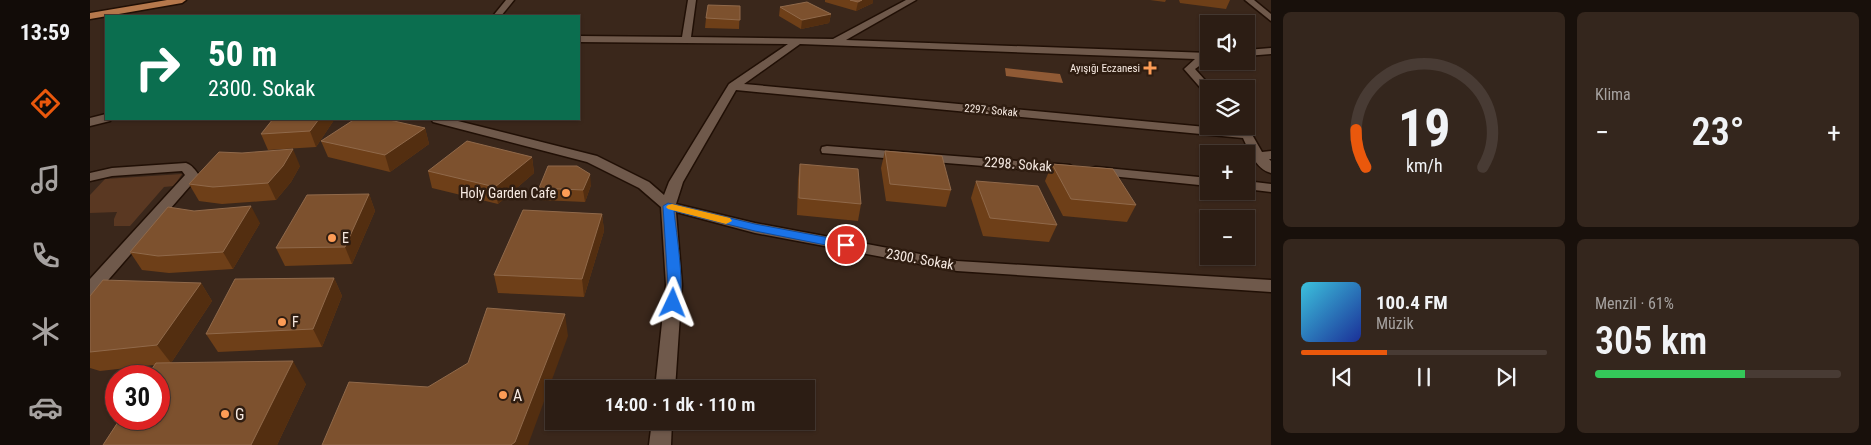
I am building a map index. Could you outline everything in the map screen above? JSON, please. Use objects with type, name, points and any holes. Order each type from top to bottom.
[{"type":"main road","points":[[90,11],[154,0]]},
{"type":"main road","points":[[90,16],[182,0]]},
{"type":"street","points":[[498,15],[510,0]]},
{"type":"street","points":[[686,40],[692,0]]},
{"type":"street","points":[[833,43],[912,0]]},
{"type":"street","points":[[1249,0],[1271,18]]},
{"type":"street","points":[[580,39],[797,42],[1200,56]]},
{"type":"street","points":[[666,380],[674,285],[668,206],[676,182],[733,86],[797,42]]},
{"type":"street","points":[[1255,52],[1271,51]]},
{"type":"street","points":[[1200,61],[1189,69],[1200,81]]},
{"type":"street","name":"2297. Sokak","points":[[733,86],[1200,126]]},
{"type":"street","points":[[90,122],[105,118]]},
{"type":"street","points":[[441,120],[592,159],[644,185],[668,206]]},
{"type":"street","points":[[1249,135],[1264,155],[1271,169]]},
{"type":"street","name":"2298. Sokak","points":[[827,150],[1064,168],[1200,181]]},
{"type":"street","points":[[90,177],[112,172],[186,167],[192,175],[90,290]]},
{"type":"street","points":[[1255,186],[1271,188]]},
{"type":"street","name":"2300. Sokak","points":[[668,206],[755,228],[957,266],[1271,286]]},
{"type":"street","points":[[660,445],[661,430]]},
{"type":"shaded area","points":[[1005,68],[1060,74],[1063,83],[1006,76]]},
{"type":"shaded area","points":[[182,174],[174,186],[164,187],[130,226],[114,226],[117,212],[90,213],[90,195],[105,179]]},
{"type":"building","points":[[807,2],[831,14],[802,20],[780,7]]},
{"type":"building","points":[[708,5],[740,6],[740,20],[706,18]]},
{"type":"building","points":[[272,120],[318,120],[310,131],[261,134]]},
{"type":"building","points":[[353,120],[389,120],[425,128],[385,155],[321,141]]},
{"type":"building","points":[[467,141],[532,157],[495,187],[428,171]]},
{"type":"building","points":[[293,149],[283,166],[268,183],[213,187],[189,184],[219,152],[242,153]]},
{"type":"building","points":[[885,151],[942,156],[951,190],[890,184]]},
{"type":"building","points":[[800,164],[858,169],[861,204],[799,198]]},
{"type":"building","points":[[1052,164],[1113,169],[1136,205],[1071,199]]},
{"type":"building","points":[[548,166],[577,166],[590,174],[583,190],[539,188]]},
{"type":"building","points":[[976,181],[1038,186],[1057,225],[990,218]]},
{"type":"building","points":[[369,194],[345,247],[276,248],[307,195]]},
{"type":"building","points":[[251,206],[223,252],[158,256],[130,252],[168,207],[194,211]]},
{"type":"building","points":[[523,210],[602,214],[582,279],[494,275]]},
{"type":"building","points":[[334,278],[313,329],[206,334],[235,279]]},
{"type":"building","points":[[103,280],[201,283],[157,345],[90,352],[90,296]]},
{"type":"building","name":"A","points":[[487,308],[565,314],[515,442],[511,445],[322,445],[349,382],[428,387],[468,363]]},
{"type":"building","name":"G","points":[[293,361],[251,445],[103,445],[113,430],[170,430],[170,365],[155,365],[156,363]]},
{"type":"slow traffic","points":[[672,207],[726,221]]},
{"type":"place","name":"Ayışığı Eczanesi","points":[[1150,68]]},
{"type":"place","name":"Holy Garden Cafe","points":[[566,193]]},
{"type":"place","name":"E","points":[[332,238]]},
{"type":"place","name":"F","points":[[282,322]]},
{"type":"place","name":"A","points":[[503,395]]},
{"type":"place","name":"G","points":[[225,414]]},
{"type":"route","points":[[673,303],[674,285],[668,206],[755,228],[846,245]]}]
